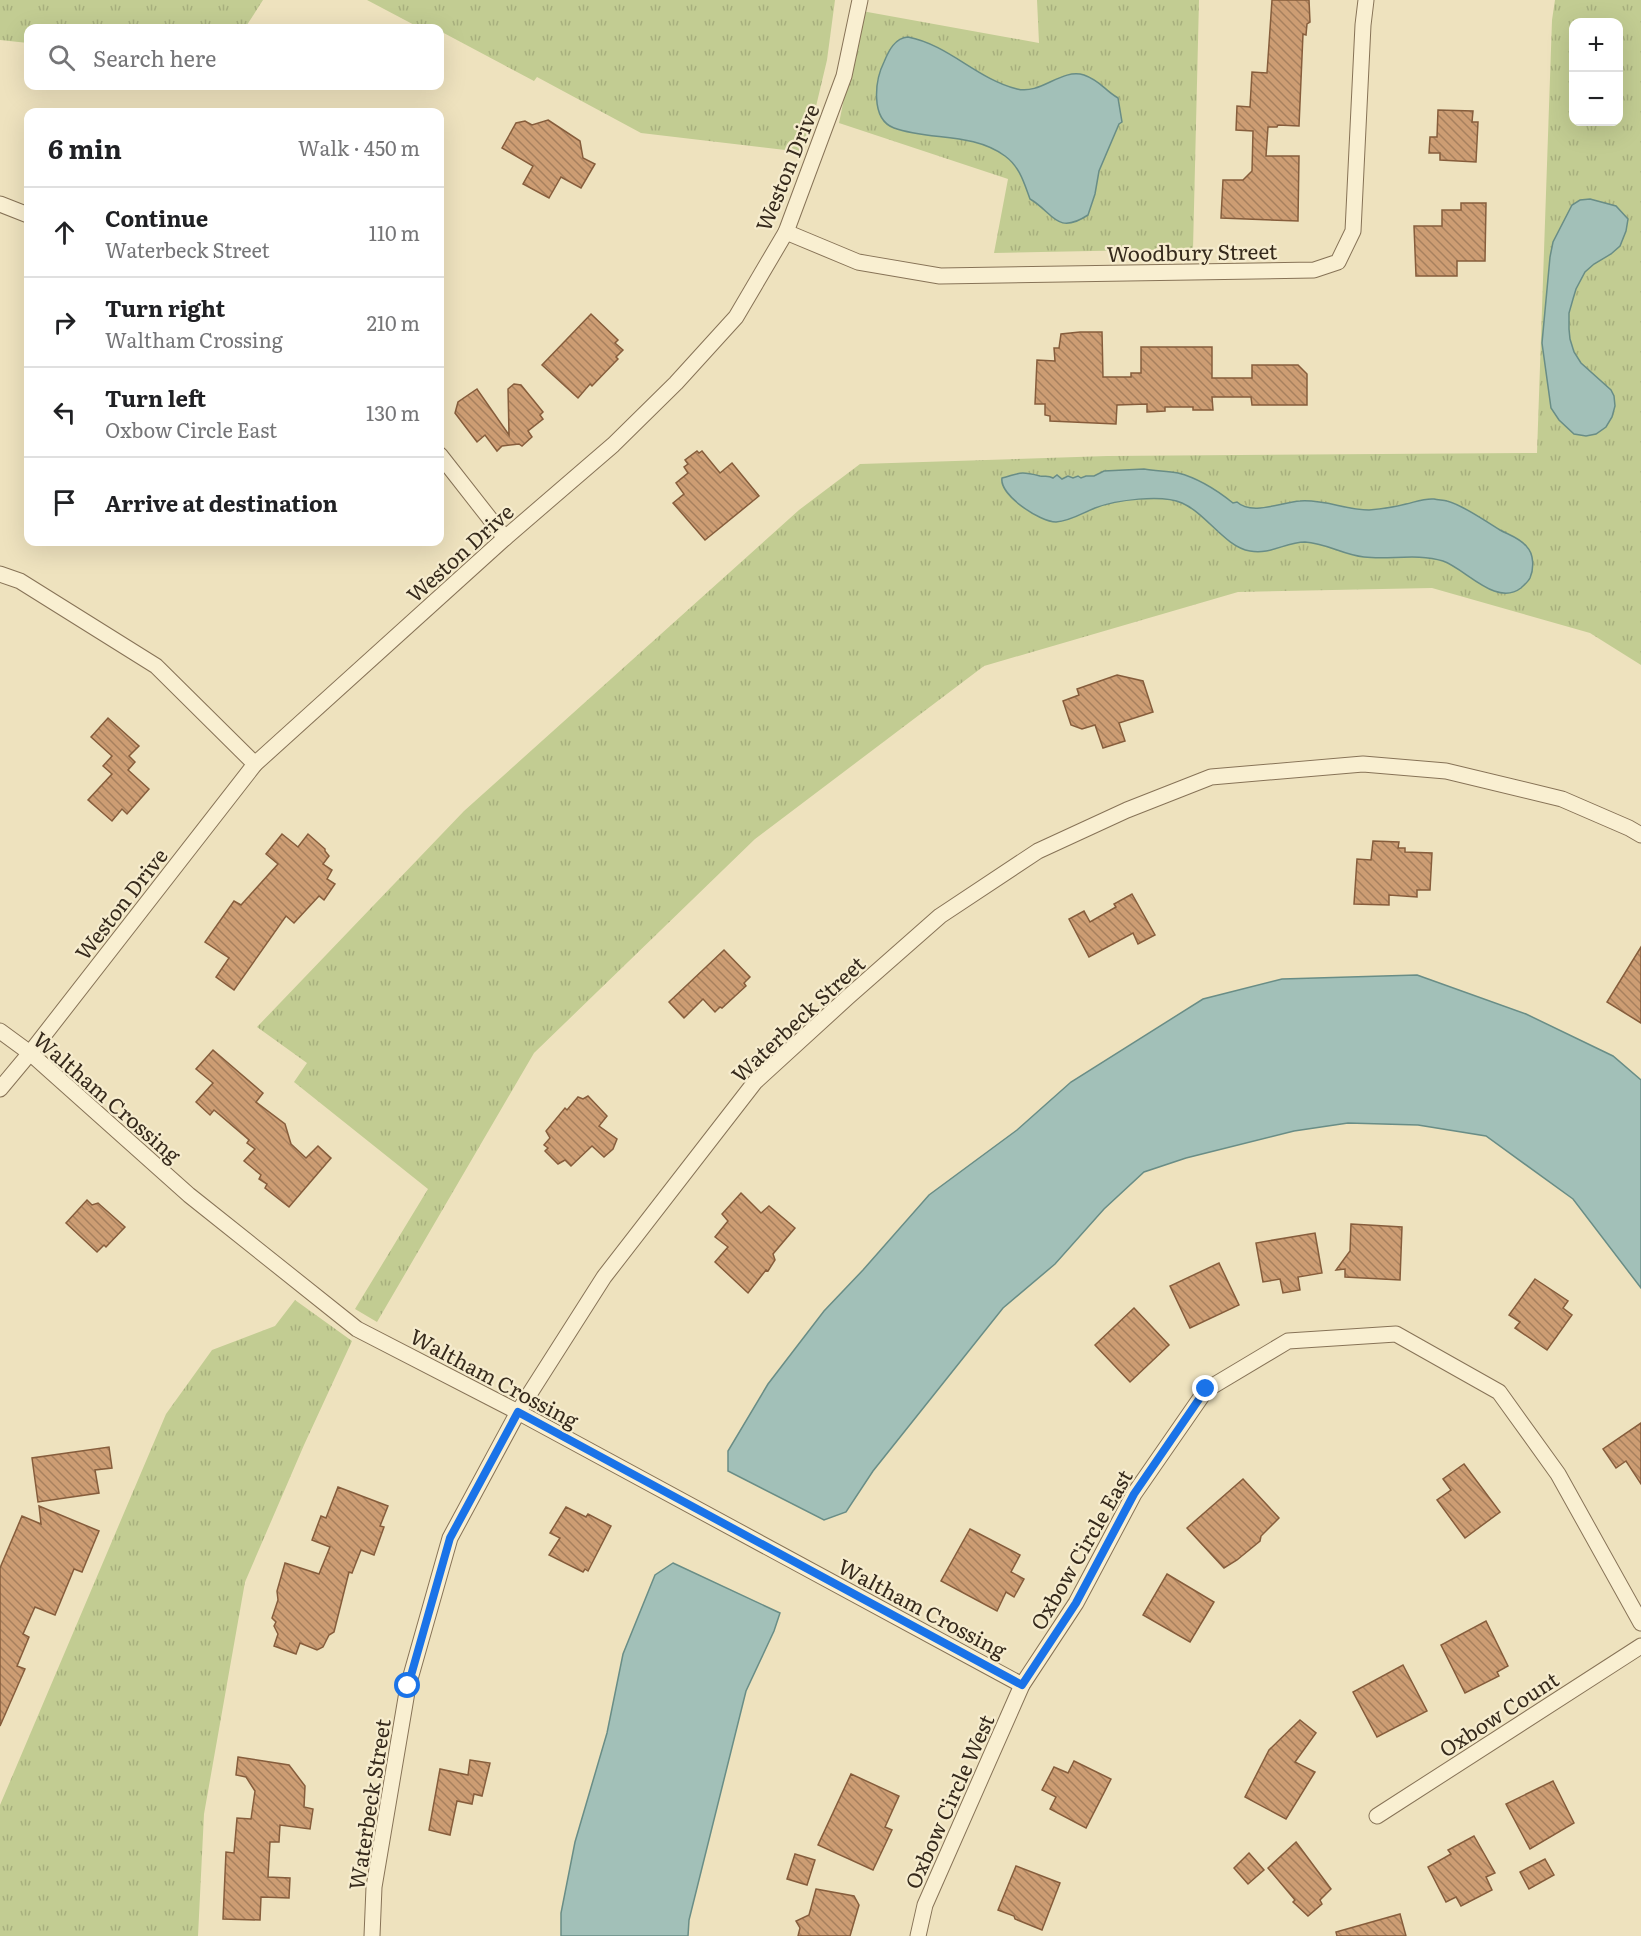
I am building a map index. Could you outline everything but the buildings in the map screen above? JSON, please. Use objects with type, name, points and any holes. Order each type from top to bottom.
[{"type":"street","name":"Weston Drive","points":[[0,1089],[255,764],[613,445],[676,383],[736,317],[786,232],[843,76],[860,0]]},
{"type":"street","name":"Woodbury Street","points":[[786,232],[858,262],[940,276],[1314,270],[1338,262],[1353,231],[1366,0]]},
{"type":"street","points":[[0,204],[24,213]]},
{"type":"street","points":[[444,460],[506,538]]},
{"type":"street","points":[[0,573],[20,581],[156,666],[255,764]]},
{"type":"street","name":"Waterbeck Street","points":[[372,1936],[374,1887],[408,1686],[450,1538],[518,1412],[604,1277],[755,1083],[940,916],[1038,851],[1127,810],[1211,777],[1363,764],[1446,771],[1562,799],[1641,835]]},
{"type":"street","name":"Waltham Crossing","points":[[0,1031],[30,1053],[189,1195],[357,1329],[518,1412],[1022,1685]]},
{"type":"street","name":"Oxbow Circle East","points":[[1022,1685],[1076,1603],[1134,1494],[1206,1389],[1288,1341],[1395,1334],[1499,1392],[1558,1474],[1641,1623]]},
{"type":"street","name":"Oxbow Count","points":[[1377,1815],[1641,1646]]},
{"type":"street","name":"Oxbow Circle West","points":[[918,1936],[925,1905],[1022,1685]]},
{"type":"green space","points":[[0,0],[263,0],[248,24],[24,24],[24,43],[0,40]]},
{"type":"green space","points":[[367,0],[835,0],[827,60],[813,119],[802,152],[641,133],[537,77],[534,81],[444,33],[444,24],[412,24]]},
{"type":"green space","points":[[1037,0],[1199,0],[1193,249],[994,253],[1008,179],[839,123],[862,11],[1039,43]]},
{"type":"green space","points":[[1555,0],[1641,0],[1641,665],[1590,633],[1432,588],[1238,592],[984,666],[755,839],[534,1053],[377,1322],[355,1309],[428,1189],[294,1082],[307,1063],[257,1027],[464,811],[799,510],[860,464],[1107,456],[1537,453],[1552,20]]},
{"type":"green space","points":[[295,1300],[352,1341],[245,1582],[204,1814],[198,1936],[0,1936],[0,1805],[166,1414],[212,1350],[275,1326]]},
{"type":"water","points":[[908,37],[937,47],[989,78],[1017,89],[1034,88],[1067,75],[1076,74],[1095,80],[1118,98],[1122,122],[1119,124],[1099,171],[1088,215],[1069,223],[1056,220],[1030,199],[1021,176],[1010,160],[992,148],[965,140],[908,132],[886,123],[878,108],[878,79],[890,49],[899,40]]},
{"type":"water","points":[[1590,199],[1616,206],[1628,219],[1620,246],[1585,272],[1576,289],[1569,313],[1570,339],[1574,352],[1581,363],[1611,390],[1614,396],[1615,406],[1606,427],[1596,434],[1586,436],[1574,434],[1559,420],[1551,408],[1542,343],[1553,242],[1572,205],[1580,200]]},
{"type":"water","points":[[1144,469],[1185,475],[1207,485],[1233,503],[1237,502],[1251,508],[1309,501],[1369,510],[1427,499],[1447,501],[1467,510],[1524,544],[1532,558],[1531,574],[1521,588],[1511,593],[1502,593],[1481,585],[1452,565],[1433,559],[1364,557],[1305,542],[1271,550],[1250,551],[1232,543],[1191,508],[1173,500],[1139,499],[1115,503],[1095,508],[1067,520],[1049,521],[1031,513],[1014,499],[1003,485],[1002,478],[1024,473],[1053,478],[1057,475],[1062,479],[1068,476],[1081,478],[1094,476],[1104,471]]},
{"type":"water","points":[[1417,975],[1526,1014],[1613,1056],[1641,1080],[1641,1288],[1573,1199],[1486,1136],[1418,1125],[1348,1123],[1294,1131],[1186,1158],[1144,1172],[1104,1209],[1055,1264],[1003,1308],[873,1471],[846,1512],[824,1520],[728,1471],[728,1451],[768,1384],[824,1311],[929,1195],[1017,1130],[1071,1082],[1203,999],[1282,979]]},
{"type":"water","points":[[673,1563],[780,1613],[746,1691],[689,1920],[688,1936],[561,1936],[561,1913],[575,1842],[607,1733],[623,1654],[655,1575]]},
{"type":"route","points":[[408,1686],[450,1538],[518,1412],[1022,1685],[1076,1603],[1134,1494],[1206,1389]]}]
